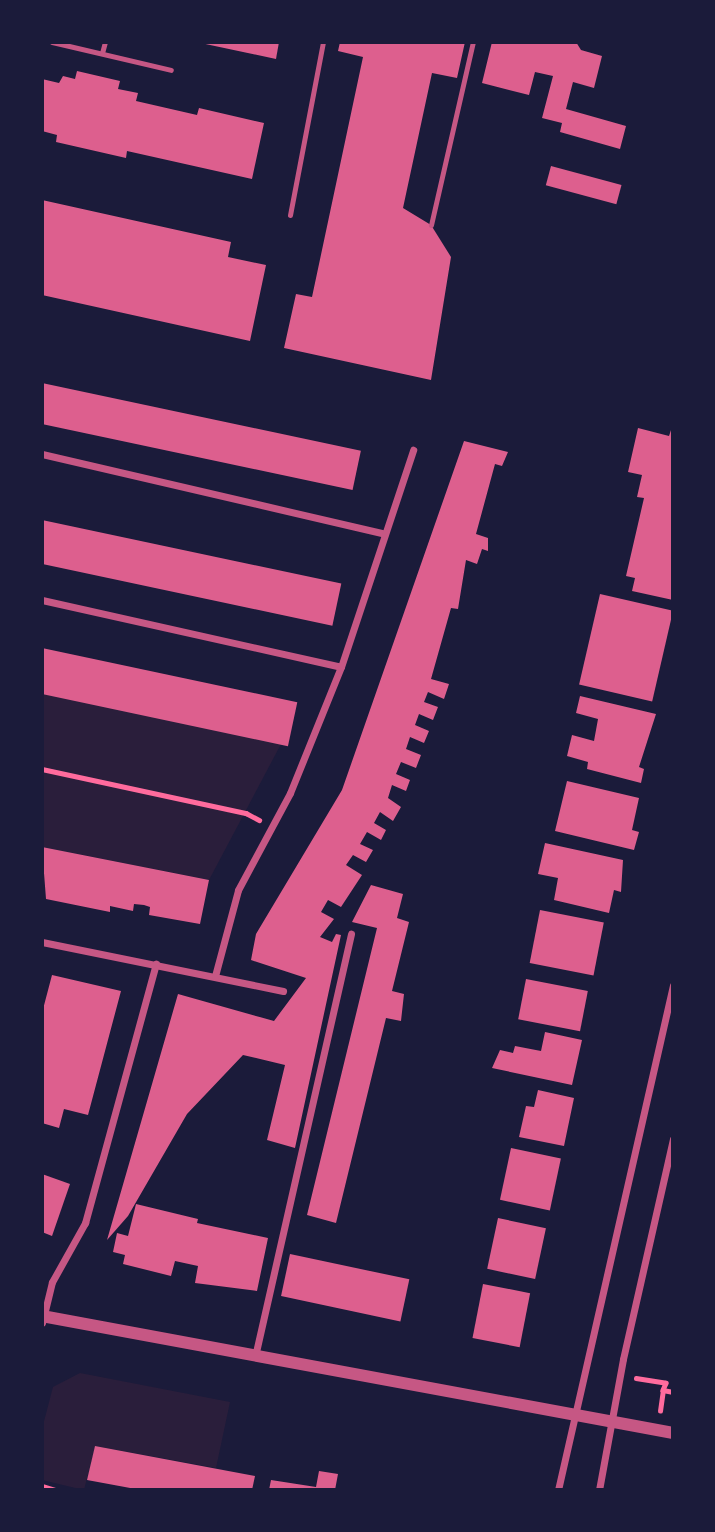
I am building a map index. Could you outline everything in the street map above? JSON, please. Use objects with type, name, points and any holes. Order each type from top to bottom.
[{"type":"street","points":[[215,976],[238,890],[290,793],[341,667],[413,450]]},
{"type":"street","points":[[42,454],[385,534]]},
{"type":"street","points":[[42,600],[341,667]]},
{"type":"street","points":[[256,1353],[351,934]]},
{"type":"street","points":[[42,942],[283,991]]},
{"type":"street","points":[[156,964],[85,1223],[52,1282],[43,1318],[256,1353],[673,1433]]},
{"type":"street","points":[[558,1490],[573,1414],[673,985]]},
{"type":"street","points":[[599,1490],[619,1375],[673,1139]]},
{"type":"lane","points":[[52,42],[171,70]]},
{"type":"lane","points":[[102,53],[105,42]]},
{"type":"lane","points":[[290,215],[323,42]]},
{"type":"lane","points":[[431,225],[473,42]]},
{"type":"path","points":[[42,769],[246,813]]},
{"type":"path","points":[[619,1375],[666,1383],[656,1429]]},
{"type":"path","points":[[663,1390],[673,1392]]},
{"type":"path","points":[[42,1486],[55,1490]]},
{"type":"shaded area","points":[[42,693],[281,744],[209,880],[42,847]]},
{"type":"shaded area","points":[[80,1373],[230,1402],[216,1468],[95,1446],[84,1490],[42,1480],[42,1429],[53,1387]]},
{"type":"building","points":[[196,42],[279,42],[276,59]]},
{"type":"building","points":[[340,42],[465,42],[457,78],[432,73],[403,208],[431,225],[451,257],[431,380],[284,348],[296,294],[312,297],[363,57],[338,51]]},
{"type":"building","points":[[492,42],[576,42],[581,50],[602,56],[594,88],[573,82],[566,109],[626,126],[620,149],[560,132],[562,123],[542,118],[553,76],[535,72],[529,95],[482,83]]},
{"type":"building","points":[[77,71],[120,81],[118,89],[138,93],[136,101],[197,115],[199,108],[264,123],[252,179],[127,151],[126,158],[56,142],[57,135],[42,131],[42,79],[59,83],[63,76],[75,79]]},
{"type":"building","points":[[551,166],[622,185],[616,204],[546,185]]},
{"type":"building","points":[[42,200],[231,242],[228,257],[266,265],[250,341],[42,295]]},
{"type":"building","points":[[42,383],[361,451],[353,490],[42,424]]},
{"type":"building","points":[[673,424],[673,600],[632,591],[635,578],[626,576],[644,498],[637,497],[642,475],[628,472],[638,428],[669,436]]},
{"type":"building","points":[[464,441],[508,452],[502,466],[495,464],[476,534],[488,538],[488,551],[482,549],[477,564],[466,560],[458,609],[451,608],[431,679],[449,684],[444,699],[428,692],[424,702],[438,707],[433,720],[419,714],[415,725],[429,731],[424,743],[410,737],[406,749],[421,755],[416,768],[401,762],[396,774],[410,780],[406,791],[392,785],[388,798],[401,807],[393,821],[380,812],[374,823],[386,830],[381,840],[367,832],[360,844],[373,850],[366,862],[353,855],[346,865],[362,875],[341,907],[328,900],[321,912],[334,919],[320,937],[332,942],[336,934],[341,935],[295,1148],[267,1140],[285,1065],[243,1055],[187,1114],[128,1216],[107,1240],[178,994],[274,1021],[306,978],[251,960],[256,934],[342,790]]},
{"type":"building","points":[[42,520],[341,584],[332,626],[42,564]]},
{"type":"building","points":[[600,594],[673,611],[652,701],[579,685]]},
{"type":"building","points":[[42,648],[297,702],[288,746],[42,694]]},
{"type":"building","points":[[580,696],[656,714],[639,767],[644,769],[641,783],[587,769],[588,762],[567,756],[572,735],[594,741],[598,719],[576,713]]},
{"type":"building","points":[[567,781],[639,798],[632,830],[639,832],[634,850],[555,831]]},
{"type":"building","points":[[545,843],[623,860],[621,892],[614,890],[609,913],[554,900],[558,878],[538,874]]},
{"type":"building","points":[[42,847],[209,880],[200,924],[149,915],[150,907],[144,905],[134,904],[133,911],[110,906],[110,912],[46,899]]},
{"type":"building","points":[[371,885],[403,894],[397,918],[409,922],[392,991],[404,994],[401,1021],[386,1018],[336,1223],[307,1215],[377,928],[352,922]]},
{"type":"building","points":[[540,910],[604,922],[594,975],[530,963]]},
{"type":"building","points":[[52,975],[121,991],[88,1115],[64,1109],[59,1128],[42,1123],[42,1013]]},
{"type":"building","points":[[526,979],[588,991],[580,1031],[518,1019]]},
{"type":"building","points":[[545,1032],[582,1040],[572,1085],[492,1068],[500,1050],[513,1053],[515,1046],[541,1051]]},
{"type":"building","points":[[538,1090],[574,1098],[564,1146],[519,1137],[526,1106],[534,1107]]},
{"type":"building","points":[[511,1148],[561,1159],[550,1210],[500,1200]]},
{"type":"building","points":[[42,1174],[70,1184],[52,1236],[42,1232]]},
{"type":"building","points":[[136,1204],[198,1219],[197,1223],[268,1238],[257,1291],[195,1283],[198,1266],[175,1261],[171,1276],[123,1264],[125,1255],[113,1252],[117,1233],[128,1236]]},
{"type":"building","points":[[498,1218],[546,1228],[535,1279],[487,1269]]},
{"type":"building","points":[[290,1254],[409,1279],[400,1321],[281,1296]]},
{"type":"building","points":[[483,1284],[530,1293],[520,1347],[473,1338]]},
{"type":"building","points":[[95,1446],[255,1476],[252,1490],[141,1490],[87,1480]]},
{"type":"building","points":[[319,1471],[338,1474],[335,1490],[269,1490],[271,1480],[316,1487]]}]
